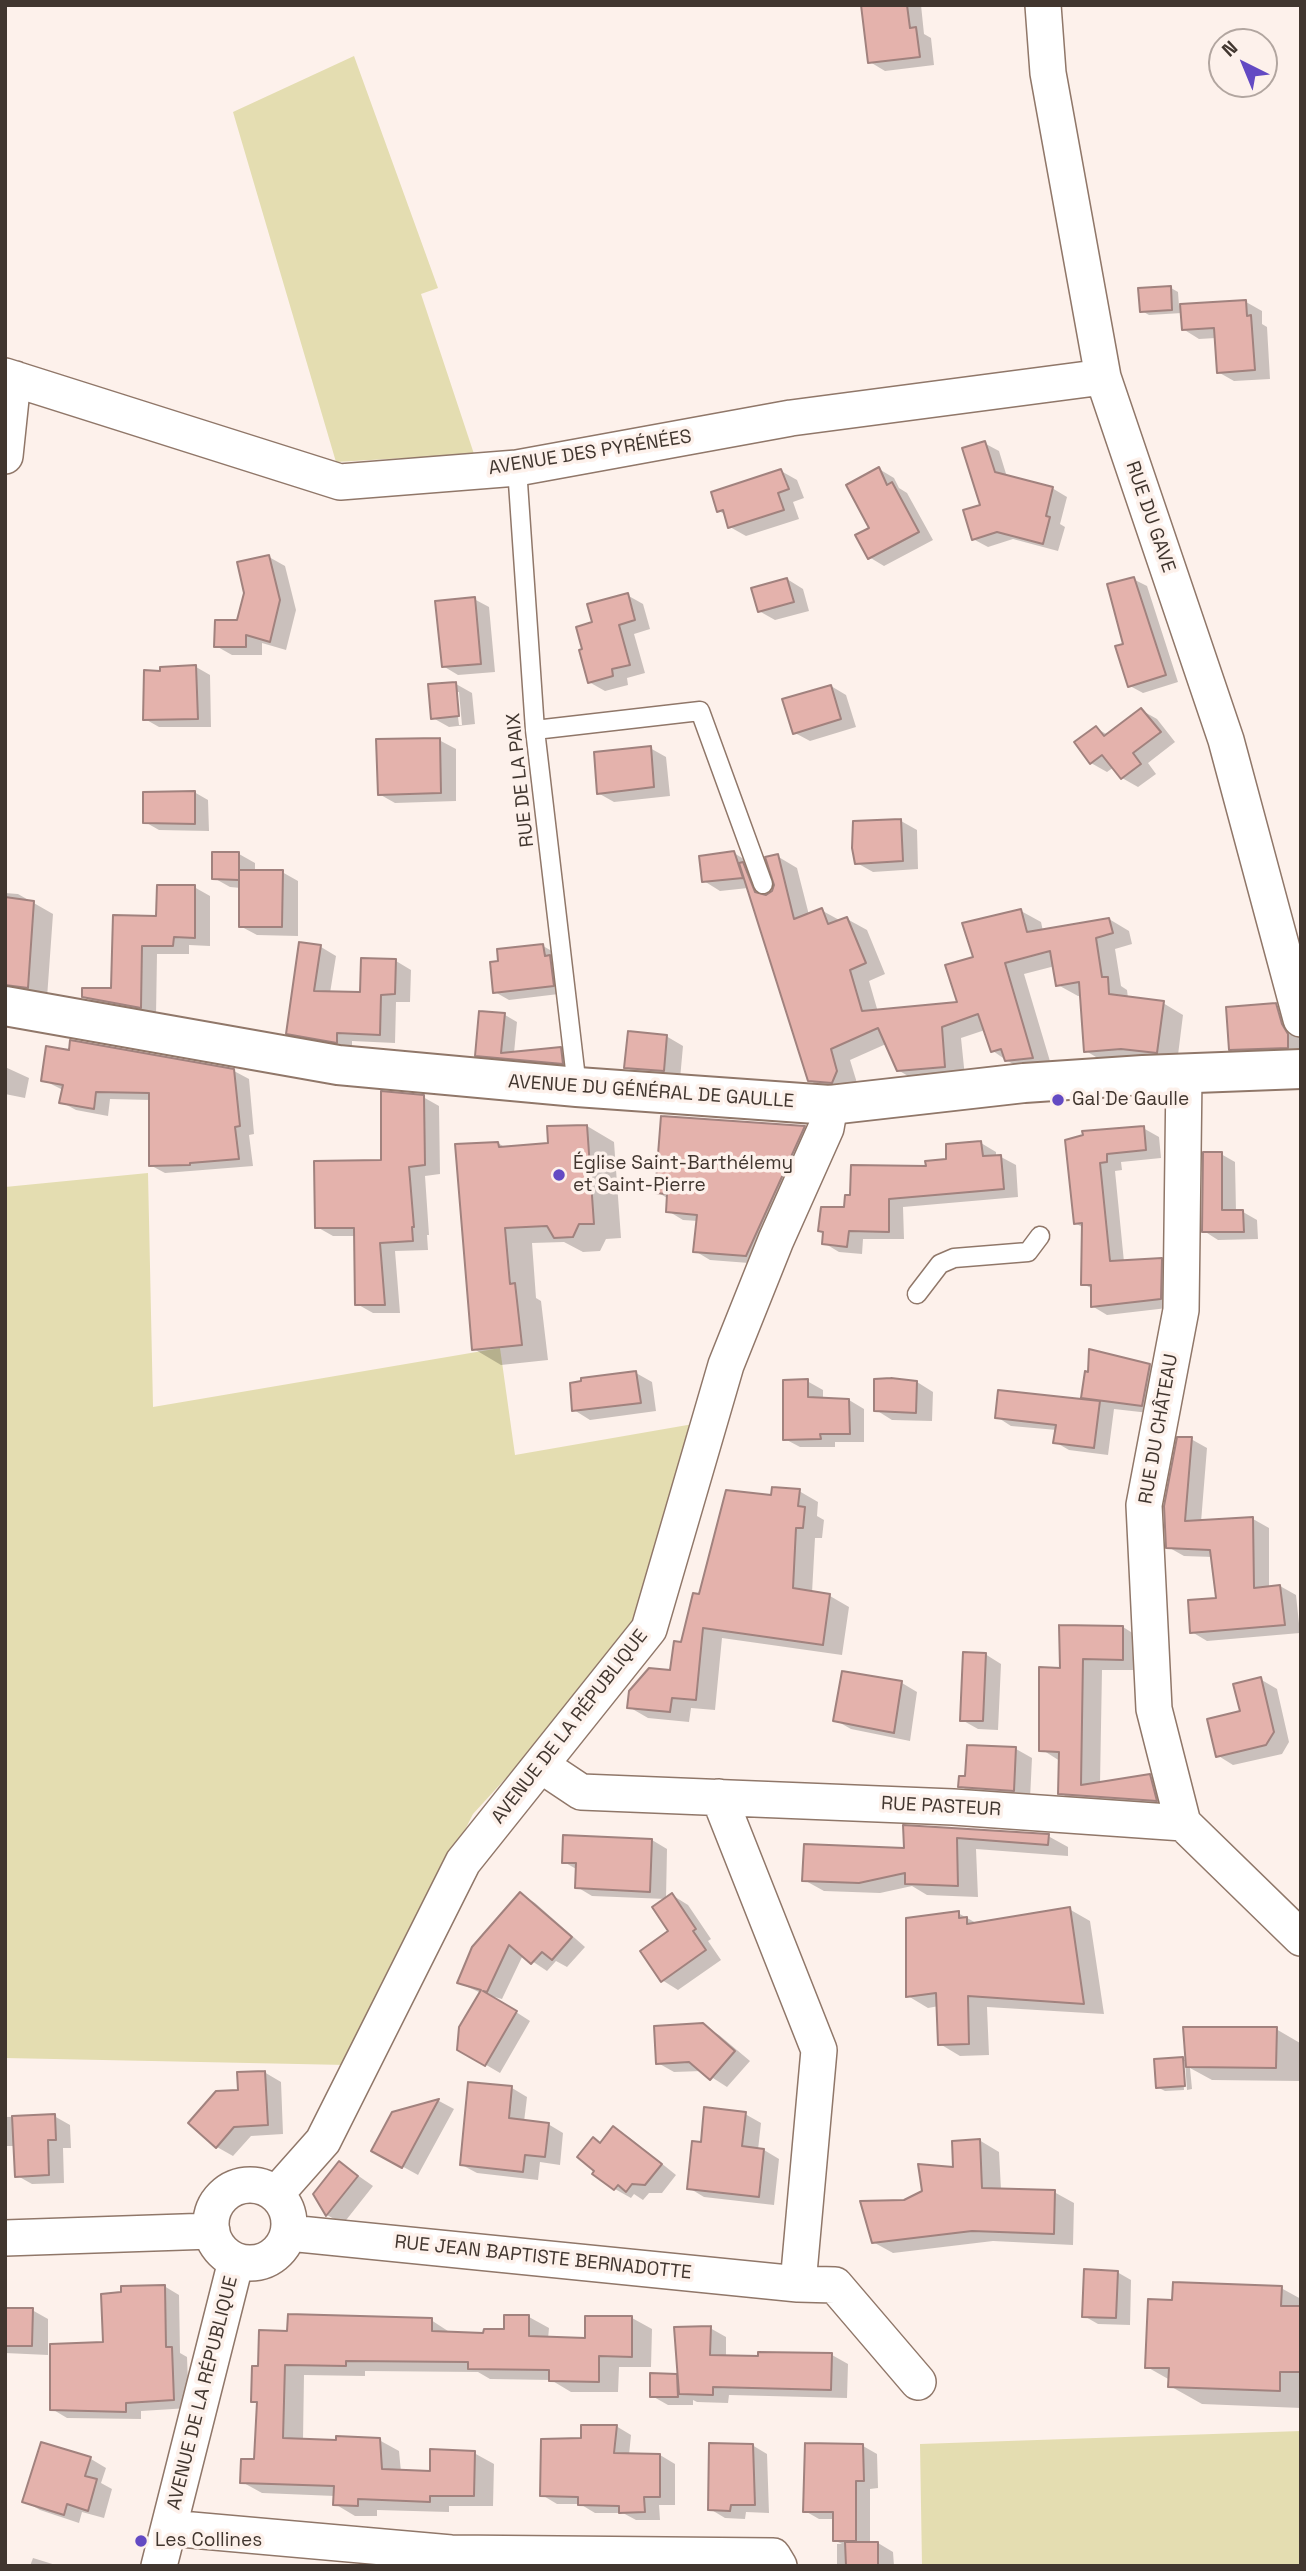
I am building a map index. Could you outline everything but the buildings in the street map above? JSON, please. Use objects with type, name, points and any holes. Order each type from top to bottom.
[{"type":"main road","name":"AVENUE DU GÉNÉRAL DE GAULLE","points":[[5,1006],[338,1065],[577,1087],[830,1105],[1024,1083],[1301,1069]]},
{"type":"street","name":"RUE DU GAVE","points":[[1043,5],[1048,73],[1102,377],[1226,740],[1301,1019]]},
{"type":"street","name":"AVENUE DES PYRÉNÉES","points":[[10,377],[340,482],[517,468],[791,418],[1102,377]]},
{"type":"street","points":[[5,456],[11,399],[10,377]]},
{"type":"street","name":"RUE DU CHÂTEAU","points":[[1183,1822],[1154,1709],[1144,1506],[1181,1310],[1184,1075]]},
{"type":"street","name":"AVENUE DE LA RÉPUBLIQUE","points":[[276,2194],[323,2141],[463,1862],[649,1629],[726,1366],[776,1240],[826,1128],[830,1105]]},
{"type":"street","name":"RUE PASTEUR","points":[[542,1766],[580,1793],[953,1807],[1183,1822]]},
{"type":"street","points":[[719,1797],[819,2050],[798,2284]]},
{"type":"street","points":[[1183,1822],[1301,1938]]},
{"type":"street","points":[[254,2185],[276,2194],[288,2212],[289,2233],[284,2245],[275,2255],[263,2262],[250,2264],[236,2261],[225,2254],[216,2244],[212,2231],[211,2219],[215,2207],[231,2190],[242,2186],[254,2185]]},
{"type":"street","points":[[5,2238],[212,2231]]},
{"type":"street","name":"RUE JEAN BAPTISTE BERNADOTTE","points":[[289,2233],[835,2286],[918,2382]]},
{"type":"street","name":"AVENUE DE LA RÉPUBLIQUE","points":[[159,2566],[236,2261]]},
{"type":"street","points":[[169,2529],[448,2559],[773,2556],[779,2566]]},
{"type":"lane","name":"RUE DE LA PAIX","points":[[517,468],[535,730],[577,1087]]},
{"type":"lane","points":[[535,730],[700,711],[764,884]]},
{"type":"lane","points":[[917,1294],[940,1264],[954,1258],[1028,1252],[1040,1236]]},
{"type":"shaded area","points":[[354,56],[438,288],[421,294],[474,454],[336,462],[233,112]]},
{"type":"shaded area","points":[[148,1173],[153,1407],[500,1348],[515,1455],[699,1423],[646,1625],[473,1814],[347,2065],[5,2058],[5,1187]]},
{"type":"shaded area","points":[[1301,2431],[1301,2566],[922,2566],[920,2444]]},
{"type":"place","name":"Gal De Gaulle","points":[[1058,1100]]},
{"type":"place","name":"Église Saint-Barthélemy et Saint-Pierre","points":[[559,1175]]},
{"type":"place","name":"Les Collines","points":[[141,2541]]}]
